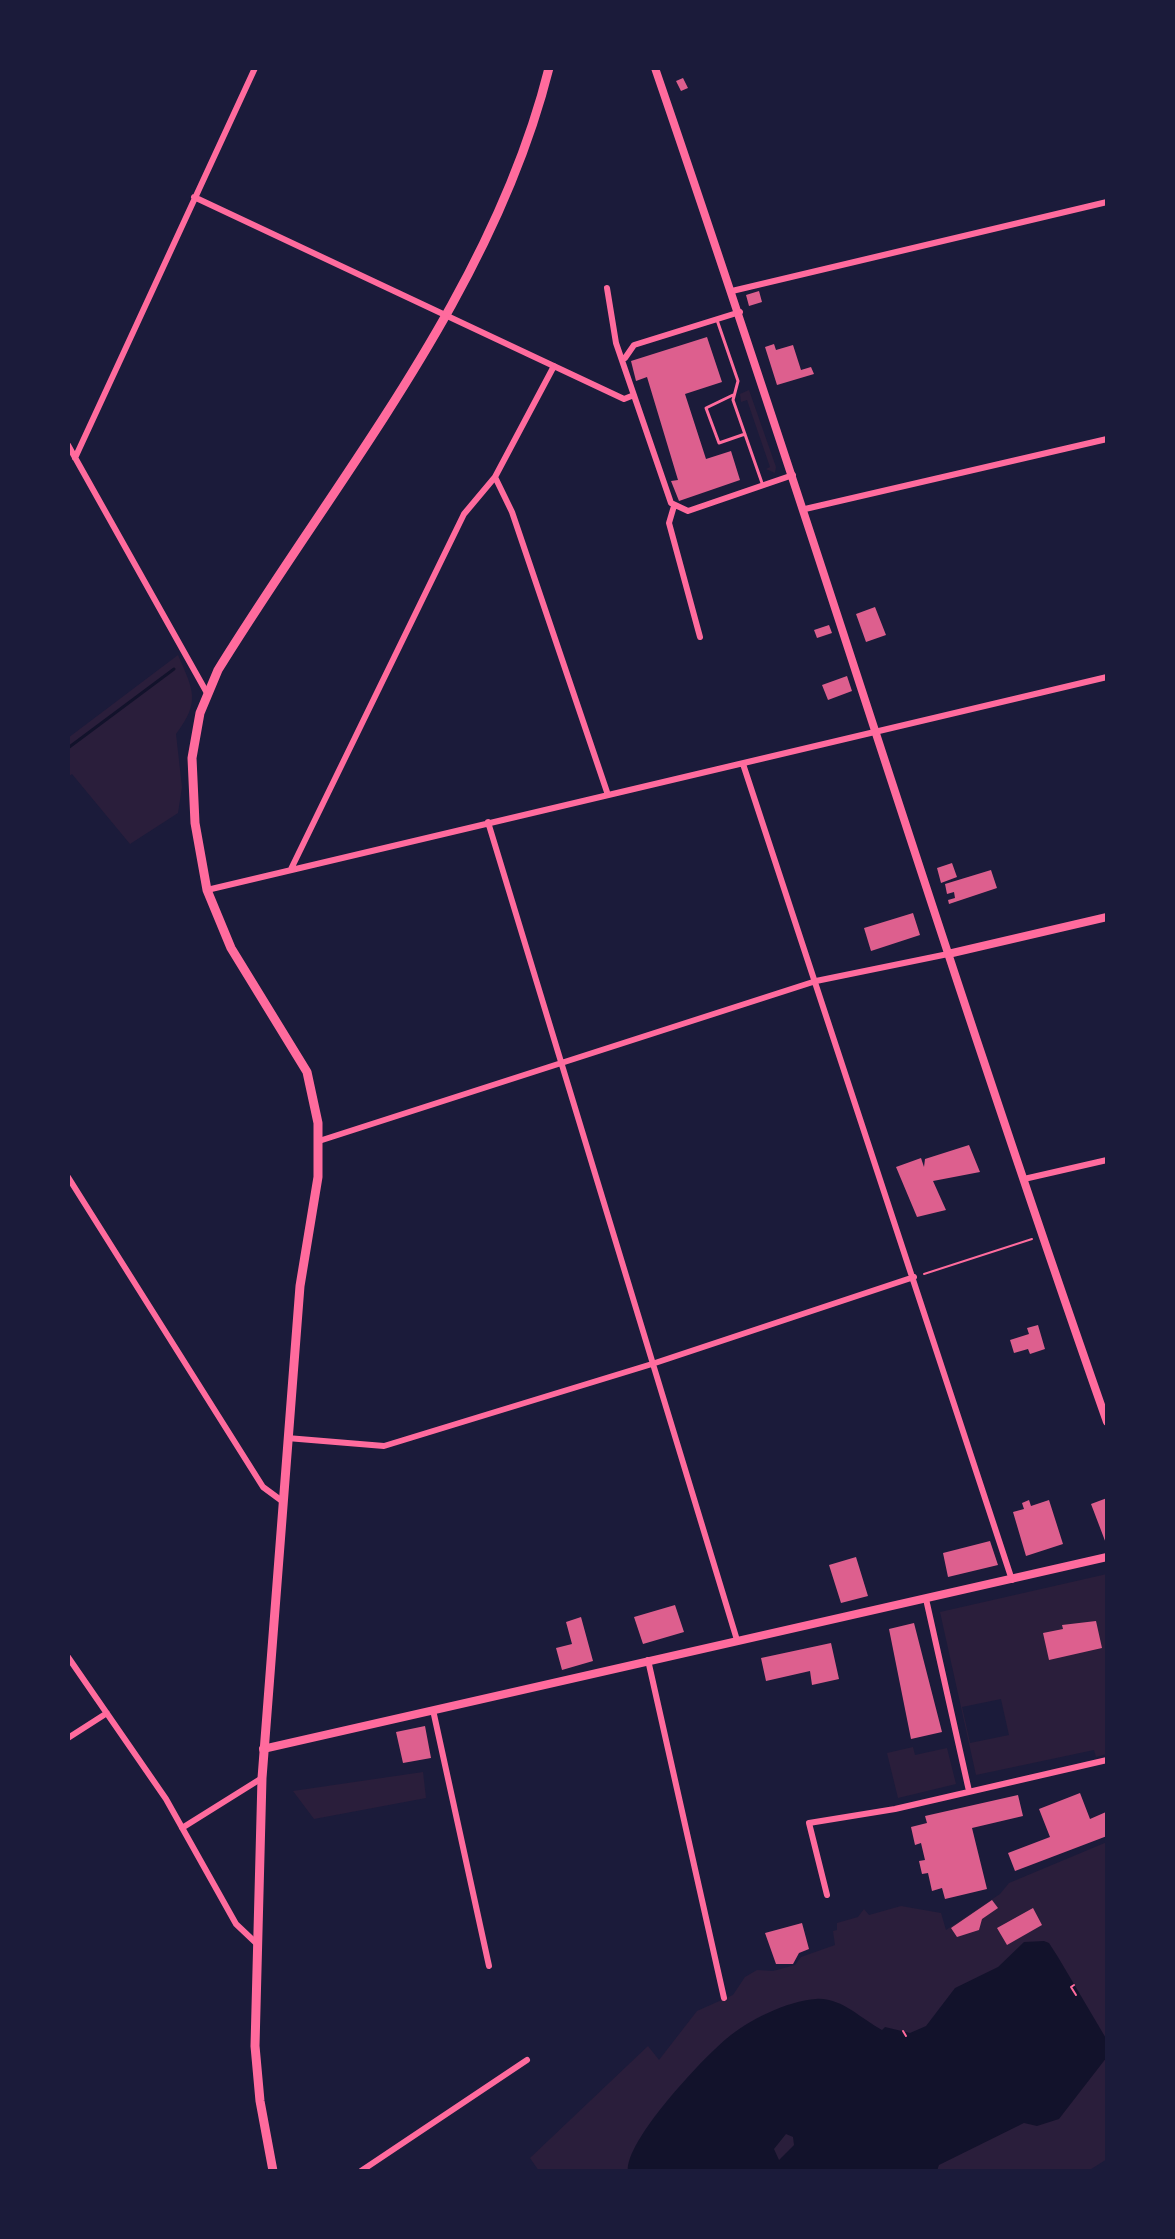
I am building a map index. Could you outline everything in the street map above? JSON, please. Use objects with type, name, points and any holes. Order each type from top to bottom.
[{"type":"main road","points":[[273,2171],[255,2046],[255,1942],[263,1749],[300,1286],[318,1177],[319,1141],[315,1101],[307,1072],[291,1041],[231,948],[207,890],[195,823],[192,758],[207,693],[239,637],[446,316],[516,171],[530,137],[549,68]]},
{"type":"street","points":[[75,458],[255,68]]},
{"type":"street","points":[[655,68],[794,475],[948,954],[1103,1399],[1107,1422]]},
{"type":"street","points":[[194,197],[624,399],[634,395]]},
{"type":"street","points":[[732,291],[1107,202]]},
{"type":"street","points":[[607,288],[616,343],[668,499],[674,506],[688,511],[794,475]]},
{"type":"street","points":[[624,361],[634,345],[740,312]]},
{"type":"street","points":[[291,869],[464,514],[495,477],[554,366]]},
{"type":"street","points":[[805,509],[1107,439]]},
{"type":"street","points":[[68,445],[207,693]]},
{"type":"street","points":[[495,477],[512,512],[608,795]]},
{"type":"street","points":[[674,506],[669,523],[700,637]]},
{"type":"street","points":[[207,890],[1107,677]]},
{"type":"street","points":[[743,764],[1012,1580]]},
{"type":"street","points":[[488,822],[737,1640]]},
{"type":"street","points":[[319,1141],[816,981],[1107,917]]},
{"type":"street","points":[[1024,1179],[1107,1160]]},
{"type":"street","points":[[68,1177],[263,1487],[282,1501]]},
{"type":"street","points":[[287,1438],[384,1446],[652,1364],[914,1277]]},
{"type":"street","points":[[263,1749],[1106,1558]]},
{"type":"street","points":[[926,1599],[969,1791]]},
{"type":"street","points":[[68,1657],[166,1799],[236,1924],[255,1942]]},
{"type":"street","points":[[648,1660],[724,1998]]},
{"type":"street","points":[[433,1710],[489,1966]]},
{"type":"street","points":[[68,1738],[107,1713]]},
{"type":"street","points":[[827,1895],[809,1823],[1107,1760]]},
{"type":"street","points":[[182,1828],[262,1778]]},
{"type":"street","points":[[361,2171],[527,2060]]},
{"type":"lane","points":[[717,320],[738,381],[733,395],[763,486]]},
{"type":"lane","points":[[733,395],[706,408],[719,443],[745,434]]},
{"type":"path","points":[[914,1277],[1033,1239]]},
{"type":"path","points":[[1074,1985],[1071,1987],[1076,1995]]},
{"type":"path","points":[[903,2031],[906,2036]]},
{"type":"shaded area","points":[[749,390],[776,467],[775,473],[766,469],[770,467],[747,400],[741,402],[740,394]]},
{"type":"shaded area","points":[[178,655],[191,687],[192,704],[176,734],[182,787],[178,813],[130,844],[72,774],[68,777],[68,738]]},
{"type":"shaded area","points":[[1107,1574],[1107,1754],[1096,1757],[1094,1750],[976,1775],[940,1612]],"holes":[[[1001,1699],[1009,1735],[970,1743],[962,1707]]]},
{"type":"shaded area","points":[[913,1747],[915,1755],[947,1748],[956,1784],[898,1798],[887,1753]]},
{"type":"shaded area","points":[[423,1772],[426,1798],[314,1819],[293,1791]]},
{"type":"shaded area","points":[[1107,1842],[1107,2159],[1088,2171],[539,2171],[530,2158],[648,2046],[659,2060],[697,2011],[733,1995],[745,1977],[757,1970],[773,1971],[795,1965],[801,1957],[835,1945],[833,1931],[837,1930],[837,1923],[858,1917],[864,1909],[869,1915],[901,1906],[941,1913],[946,1930],[1000,1894],[1009,1883]]},
{"type":"shaded area","points":[[1024,1942],[1049,1943],[1107,2040],[1107,2057],[1059,2119],[1037,2126],[1024,2123],[939,2165],[937,2171],[628,2171],[630,2158],[639,2141],[667,2101],[715,2049],[745,2025],[793,2003],[825,1999],[842,2005],[882,2030],[885,2027],[910,2033],[926,2026],[955,1988],[998,1967]],"holes":[[[786,2134],[793,2137],[794,2145],[779,2160],[774,2149]]]},
{"type":"building","points":[[683,78],[688,88],[681,91],[676,81]]},
{"type":"building","points":[[759,291],[762,302],[749,306],[746,295]]},
{"type":"building","points":[[707,337],[722,382],[685,394],[706,459],[731,451],[740,480],[679,501],[671,481],[678,480],[647,377],[636,381],[631,361]]},
{"type":"building","points":[[774,344],[776,350],[793,345],[801,370],[811,367],[814,374],[777,385],[765,347]]},
{"type":"building","points":[[875,607],[886,635],[866,642],[856,614]]},
{"type":"building","points":[[829,625],[832,633],[817,638],[814,630]]},
{"type":"building","points":[[847,676],[852,691],[828,700],[822,685]]},
{"type":"building","points":[[952,863],[957,877],[941,883],[937,868]]},
{"type":"building","points":[[991,870],[997,888],[949,904],[948,900],[955,898],[954,892],[947,894],[945,884]]},
{"type":"building","points":[[913,913],[920,935],[871,951],[864,928]]},
{"type":"building","points":[[969,1145],[980,1172],[933,1181],[946,1210],[917,1217],[896,1167],[921,1158],[924,1167],[925,1159]]},
{"type":"building","points":[[1038,1325],[1045,1349],[1030,1354],[1028,1349],[1014,1353],[1010,1340],[1029,1334],[1027,1328]]},
{"type":"building","points":[[1107,1498],[1107,1546],[1091,1504]]},
{"type":"building","points":[[1029,1500],[1031,1506],[1049,1500],[1063,1544],[1026,1556],[1013,1512],[1024,1509],[1022,1503]]},
{"type":"building","points":[[990,1541],[998,1565],[948,1577],[943,1553]]},
{"type":"building","points":[[856,1557],[868,1596],[841,1603],[829,1565]]},
{"type":"building","points":[[675,1605],[684,1632],[643,1644],[634,1617]]},
{"type":"building","points":[[581,1617],[593,1661],[562,1670],[556,1648],[572,1644],[566,1622]]},
{"type":"building","points":[[1096,1621],[1102,1648],[1049,1660],[1043,1633],[1063,1629],[1062,1625]]},
{"type":"building","points":[[914,1623],[942,1732],[911,1739],[889,1629]]},
{"type":"building","points":[[831,1643],[839,1679],[812,1685],[810,1671],[766,1681],[761,1658]]},
{"type":"building","points":[[425,1726],[431,1758],[403,1763],[396,1732]]},
{"type":"building","points":[[1080,1793],[1090,1819],[1106,1812],[1107,1836],[1015,1871],[1008,1853],[1050,1837],[1039,1809]]},
{"type":"building","points":[[1018,1795],[1023,1816],[972,1828],[987,1889],[945,1899],[942,1888],[932,1891],[928,1873],[922,1874],[919,1861],[925,1860],[921,1843],[915,1845],[911,1827],[927,1823],[925,1816]]},
{"type":"building","points":[[992,1900],[998,1908],[982,1919],[979,1930],[957,1937],[951,1928]]},
{"type":"building","points":[[1033,1908],[1042,1925],[1007,1945],[997,1928]]},
{"type":"building","points":[[802,1923],[809,1949],[799,1953],[793,1964],[776,1964],[765,1933]]},
{"type":"waterway","points":[[68,748],[174,669]]}]
